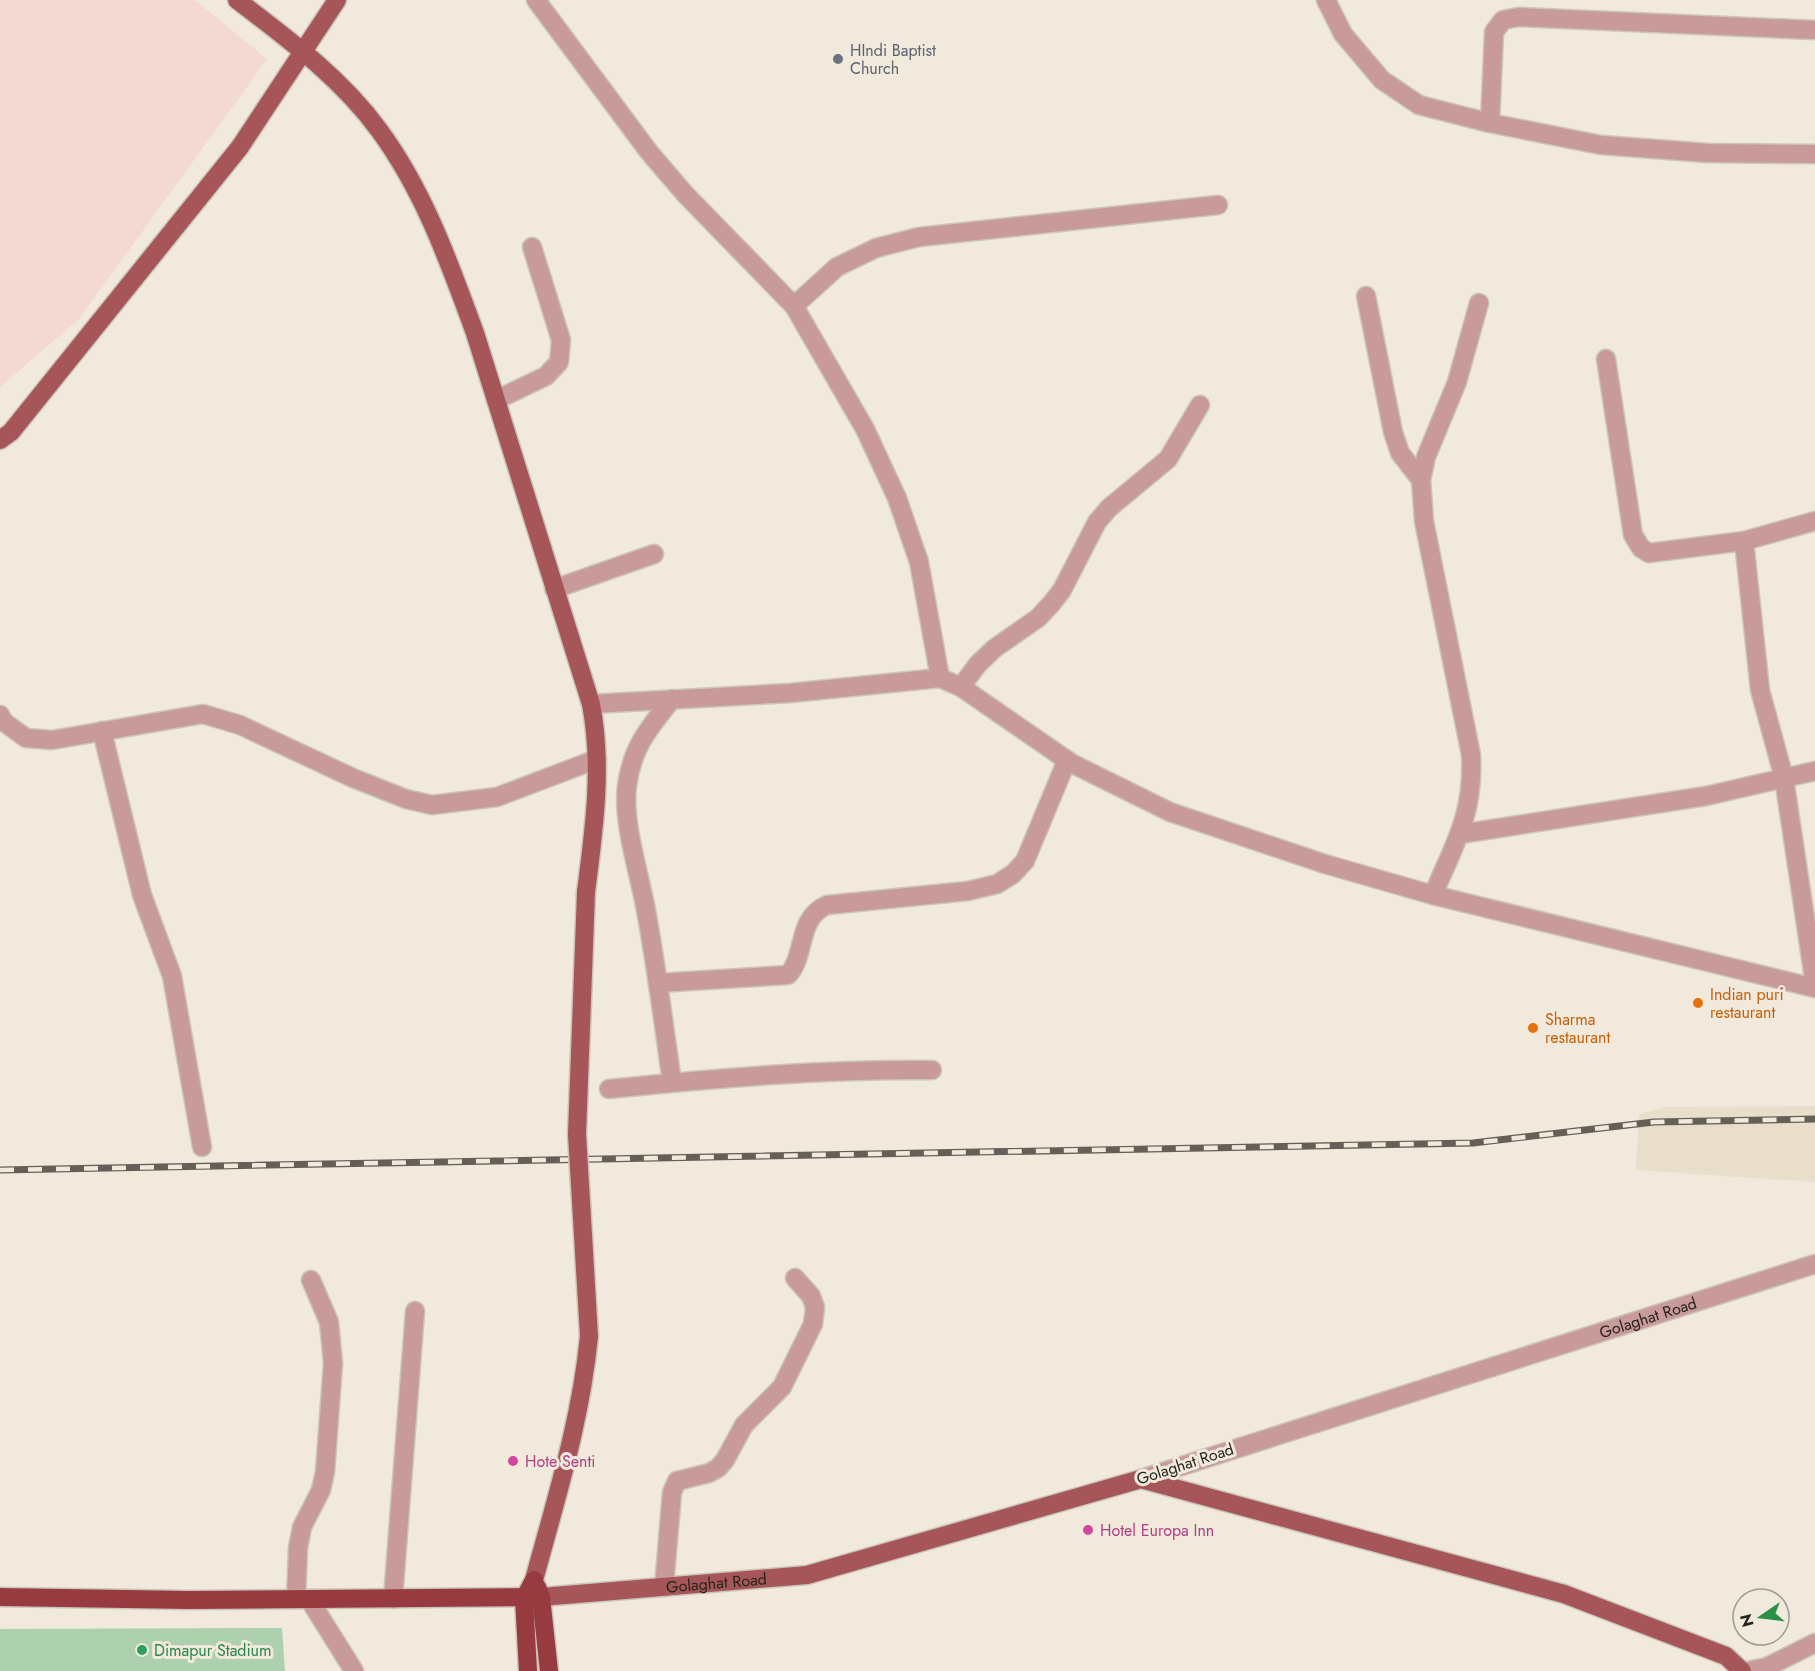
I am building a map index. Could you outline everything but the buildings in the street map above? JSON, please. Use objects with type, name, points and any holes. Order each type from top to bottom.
[{"type":"highway","points":[[528,1671],[534,1580]]},
{"type":"highway","points":[[0,1597],[532,1598]]},
{"type":"highway","points":[[532,1598],[549,1671]]},
{"type":"main road","points":[[237,0],[305,52],[378,128],[407,171],[432,220],[455,277],[496,400],[591,704],[597,734],[592,846],[586,892],[577,1134],[589,1336],[585,1382],[573,1439],[534,1580]]},
{"type":"main road","points":[[0,440],[11,432],[240,147],[305,52],[337,0]]},
{"type":"main road","points":[[1141,1479],[1564,1594],[1726,1656],[1742,1671]]},
{"type":"main road","name":"Golaghat Road","points":[[532,1598],[807,1575],[1141,1479]]},
{"type":"street","points":[[536,0],[649,152],[685,194],[794,306],[865,429],[897,498],[919,562],[940,678]]},
{"type":"street","points":[[1326,0],[1343,34],[1382,80],[1419,105],[1490,123],[1601,145],[1708,153],[1815,154]]},
{"type":"street","points":[[1490,123],[1494,32],[1503,20],[1520,17],[1815,30]]},
{"type":"street","points":[[794,306],[837,267],[876,248],[919,237],[1218,205]]},
{"type":"street","points":[[496,400],[546,376],[559,362],[561,340],[532,247]]},
{"type":"street","points":[[1366,296],[1393,432],[1400,453],[1420,480]]},
{"type":"street","points":[[1432,895],[1460,834],[1472,786],[1471,755],[1424,521],[1420,480],[1426,457],[1458,382],[1479,303]]},
{"type":"street","points":[[1606,359],[1633,535],[1641,548],[1649,553],[1744,541],[1815,521]]},
{"type":"street","points":[[961,687],[978,664],[995,648],[1038,618],[1052,603],[1062,590],[1097,522],[1109,508],[1168,459],[1200,405]]},
{"type":"street","points":[[591,704],[790,693],[940,678],[961,687],[1067,760],[1170,812],[1325,864],[1432,895],[1815,987],[1784,778],[1760,690],[1744,541]]},
{"type":"street","points":[[554,589],[654,554]]},
{"type":"street","points":[[672,699],[642,736],[633,759],[627,788],[627,813],[658,983],[672,1082]]},
{"type":"street","points":[[0,716],[3,722],[26,738],[52,740],[203,714],[240,724],[353,778],[406,799],[432,805],[497,797],[597,759]]},
{"type":"street","points":[[102,731],[142,895],[172,976],[202,1147]]},
{"type":"street","points":[[658,983],[780,978],[788,975],[794,969],[806,922],[816,910],[826,905],[959,892],[997,884],[1013,874],[1025,861],[1067,760]]},
{"type":"street","points":[[1460,834],[1706,796],[1815,771]]},
{"type":"street","points":[[609,1089],[672,1082],[847,1070],[932,1070]]},
{"type":"street","name":"Golaghat Road","points":[[1141,1479],[1209,1455],[1815,1264]]},
{"type":"street","points":[[664,1587],[672,1492],[677,1481],[709,1473],[725,1461],[744,1425],[774,1398],[782,1387],[813,1324],[815,1307],[811,1296],[795,1278]]},
{"type":"street","points":[[311,1280],[329,1322],[333,1363],[325,1472],[321,1490],[302,1527],[298,1548],[303,1599],[354,1671]]},
{"type":"street","points":[[393,1599],[415,1311]]},
{"type":"street","points":[[1748,1671],[1767,1667],[1815,1643]]},
{"type":"shaded area","points":[[0,0],[195,0],[267,59],[79,319],[0,387]]},
{"type":"shaded area","points":[[1815,1106],[1815,1182],[1636,1170],[1639,1114],[1667,1107]]},
{"type":"green space","name":"Dimapur Stadium","points":[[282,1628],[285,1671],[0,1671],[0,1629]]},
{"type":"railway","points":[[0,1170],[1473,1143],[1654,1122],[1815,1119]]},
{"type":"place","name":"HIndi Baptist Church","points":[[838,59]]},
{"type":"place","name":"Indian puri restaurant","points":[[1698,1003]]},
{"type":"place","name":"Sharma restaurant","points":[[1533,1028]]},
{"type":"place","name":"Hote Senti","points":[[513,1461]]},
{"type":"place","name":"Hotel Europa Inn","points":[[1088,1530]]},
{"type":"place","name":"Dimapur Stadium","points":[[142,1650]]}]
